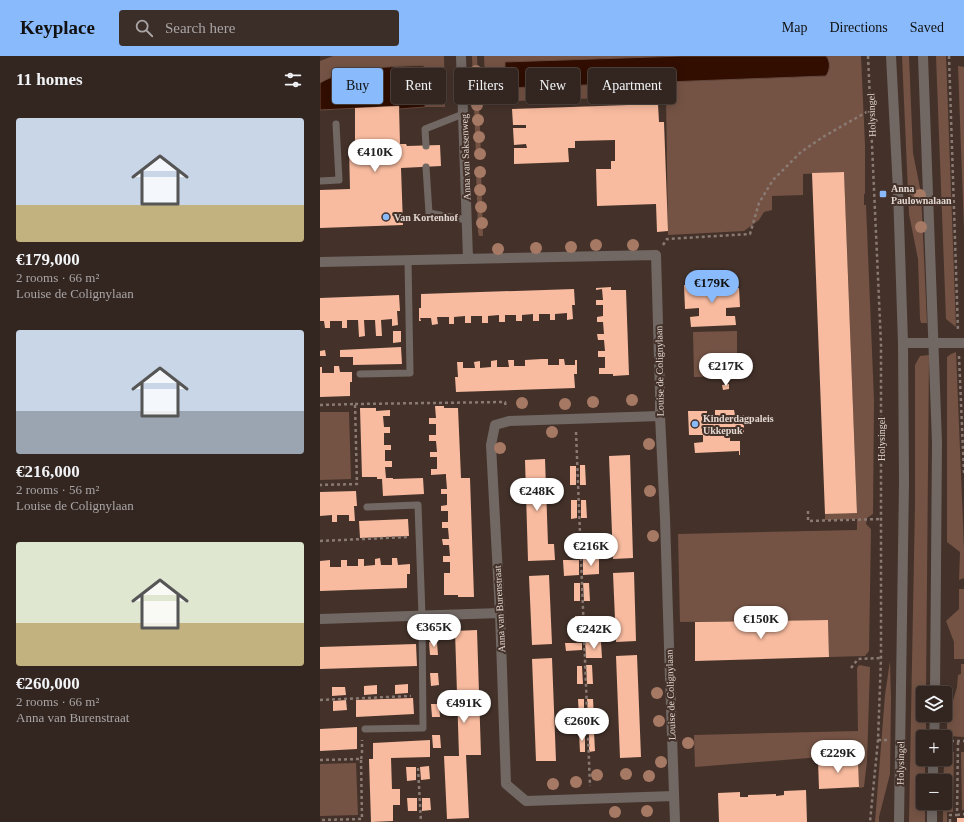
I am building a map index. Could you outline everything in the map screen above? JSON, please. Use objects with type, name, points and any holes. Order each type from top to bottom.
[{"type":"street","name":"Anna van Saksenweg","points":[[461,56],[468,258]]},
{"type":"street","points":[[882,56],[891,60]]},
{"type":"street","points":[[923,56],[937,443],[935,686]]},
{"type":"street","name":"Holysingel","points":[[891,60],[898,190],[903,342],[904,483],[899,822]]},
{"type":"street","points":[[320,262],[656,255]]},
{"type":"street","name":"Louise de Colignylaan","points":[[656,255],[660,416],[665,518],[675,822]]},
{"type":"street","points":[[903,342],[961,343]]},
{"type":"street","points":[[509,420],[660,416]]},
{"type":"street","name":"Anna van Burenstraat","points":[[509,420],[495,425],[491,445],[500,613],[506,784],[526,801],[674,796]]},
{"type":"street","points":[[320,619],[500,613]]},
{"type":"street","points":[[932,810],[932,822]]},
{"type":"lane","points":[[426,146],[425,129],[463,114]]},
{"type":"lane","points":[[320,181],[338,180],[336,124]]},
{"type":"lane","points":[[426,167],[429,213],[467,220]]},
{"type":"lane","points":[[360,374],[410,373],[408,260]]},
{"type":"lane","points":[[365,729],[422,728],[422,615],[418,505],[367,507]]},
{"type":"path","name":"Holysingel","points":[[868,56],[881,344],[881,658],[878,740],[870,822]]},
{"type":"path","points":[[949,56],[961,343],[964,473]]},
{"type":"path","points":[[656,255],[667,239],[750,234],[759,203],[773,180],[801,152],[823,137],[870,110]]},
{"type":"path","points":[[320,405],[505,402],[509,420]]},
{"type":"path","points":[[320,485],[356,484],[354,404]]},
{"type":"path","points":[[576,419],[590,799]]},
{"type":"path","points":[[808,511],[808,521],[881,519]]},
{"type":"path","points":[[320,541],[419,537]]},
{"type":"path","points":[[852,668],[858,659],[881,658]]},
{"type":"path","points":[[320,700],[422,695]]},
{"type":"path","points":[[320,820],[363,821],[361,759],[362,734],[365,729]]},
{"type":"path","points":[[952,741],[964,741]]},
{"type":"path","points":[[957,815],[958,741]]},
{"type":"path","points":[[320,760],[361,759]]},
{"type":"path","points":[[418,768],[421,822]]},
{"type":"path","points":[[950,822],[950,815],[964,814]]},
{"type":"shaded area","points":[[333,56],[444,56],[444,68],[424,68],[424,66],[332,68],[332,77],[320,83],[320,61]]},
{"type":"shaded area","points":[[472,56],[477,56],[477,68],[472,68]]},
{"type":"shaded area","points":[[484,56],[682,56],[505,62],[553,68],[526,68],[526,101],[518,101],[518,68],[485,68]]},
{"type":"shaded area","points":[[682,56],[826,56],[829,61],[829,66],[826,76],[676,82],[676,68],[588,68],[588,85],[580,85],[580,68],[526,68],[526,87],[518,88],[518,68],[505,68],[505,62]]},
{"type":"shaded area","points":[[826,56],[861,56],[865,145],[864,205],[866,205],[874,400],[873,514],[867,518],[866,524],[871,529],[869,651],[865,656],[829,657],[828,620],[680,622],[678,534],[857,530],[857,519],[825,520],[825,514],[857,512],[844,172],[803,174],[803,195],[772,196],[772,210],[764,212],[759,220],[744,231],[668,235],[666,104],[676,104],[676,82],[826,76],[828,58]]},
{"type":"shaded area","points":[[902,56],[909,56],[913,153],[921,193],[927,323],[921,323],[920,319],[918,259],[909,214]]},
{"type":"shaded area","points":[[936,56],[946,56],[956,327],[946,319]]},
{"type":"shaded area","points":[[424,66],[424,68],[391,68],[391,104],[425,104],[425,107],[399,109],[399,106],[320,110],[320,83],[332,78],[332,104],[383,104],[383,68],[370,68]]},
{"type":"shaded area","points":[[958,66],[964,67],[964,230]]},
{"type":"shaded area","points":[[580,71],[588,72],[588,99],[580,99]]},
{"type":"shaded area","points":[[425,104],[445,104],[445,107],[425,107]]},
{"type":"shaded area","points":[[474,104],[479,104],[481,156],[476,156]]},
{"type":"shaded area","points":[[476,169],[481,169],[483,236],[479,236],[478,232]]},
{"type":"shaded area","points":[[737,331],[737,376],[694,377],[693,332]]},
{"type":"shaded area","points":[[956,352],[964,548],[964,578],[959,580],[960,552],[947,542],[947,357]]},
{"type":"shaded area","points":[[929,355],[926,686],[916,686],[916,722],[926,722],[926,730],[916,730],[916,766],[925,766],[925,774],[916,774],[916,810],[925,810],[925,822],[909,822],[915,504],[915,365],[920,356]]},
{"type":"shaded area","points":[[320,412],[349,412],[351,479],[320,480]]},
{"type":"shaded area","points":[[959,589],[964,589],[964,659],[954,659],[954,642],[946,621],[959,609]]},
{"type":"shaded area","points":[[890,661],[890,774],[879,822],[875,822],[885,695]]},
{"type":"shaded area","points":[[961,664],[964,664],[964,737],[952,736],[952,730],[947,730],[947,722],[952,722],[952,704],[957,687],[958,675],[961,674]]},
{"type":"shaded area","points":[[859,665],[870,667],[867,761],[864,787],[859,788],[858,754],[695,767],[694,735],[858,731],[857,668]]},
{"type":"shaded area","points":[[952,752],[954,752],[953,812],[947,812],[947,822],[943,822],[943,810],[952,810],[952,774],[943,774],[944,766],[952,766]]},
{"type":"shaded area","points":[[961,752],[964,752],[964,810],[962,810]]},
{"type":"shaded area","points":[[356,763],[358,815],[320,816],[320,764]]},
{"type":"building","points":[[658,104],[659,122],[664,122],[668,231],[657,232],[656,204],[597,206],[596,169],[611,169],[611,161],[615,161],[615,140],[575,141],[575,148],[568,148],[569,162],[514,164],[514,148],[527,148],[526,144],[514,145],[513,128],[526,128],[526,125],[513,125],[512,109]]},
{"type":"building","points":[[399,106],[400,144],[406,144],[407,146],[440,145],[441,166],[401,168],[403,225],[320,228],[320,190],[350,189],[349,146],[355,146],[355,108]]},
{"type":"building","points":[[844,172],[857,513],[825,514],[812,173]]},
{"type":"building","points":[[730,283],[730,288],[739,288],[740,307],[726,308],[726,316],[735,316],[736,325],[691,327],[690,317],[699,316],[699,308],[685,309],[684,285]]},
{"type":"building","points":[[611,287],[611,290],[626,290],[629,375],[613,376],[613,374],[599,374],[599,368],[605,368],[605,357],[598,357],[598,351],[605,351],[604,340],[598,340],[597,334],[604,334],[603,322],[597,322],[597,317],[603,316],[603,305],[596,305],[596,300],[603,300],[602,289],[596,290],[596,288]]},
{"type":"building","points":[[574,289],[575,305],[572,305],[573,319],[567,320],[567,313],[555,314],[555,320],[550,320],[550,314],[539,314],[539,321],[533,321],[533,314],[522,315],[522,321],[516,321],[516,315],[505,315],[505,322],[499,322],[499,315],[488,316],[488,323],[482,323],[482,316],[471,316],[471,323],[465,323],[465,316],[454,317],[454,324],[449,324],[449,317],[437,317],[438,324],[432,325],[431,318],[420,318],[421,321],[419,321],[421,294]]},
{"type":"building","points":[[399,295],[400,311],[397,311],[398,325],[392,326],[392,319],[381,320],[382,336],[376,336],[375,320],[364,320],[365,336],[359,337],[358,320],[347,320],[347,328],[342,328],[342,321],[330,321],[330,328],[325,328],[324,321],[320,321],[320,298]]},
{"type":"building","points":[[393,331],[401,331],[401,342],[393,343]]},
{"type":"building","points":[[401,347],[402,364],[353,365],[353,357],[340,357],[340,350]]},
{"type":"building","points":[[325,350],[326,356],[320,356],[320,351]]},
{"type":"building","points":[[548,359],[548,365],[559,365],[559,359],[564,359],[565,365],[575,365],[575,360],[577,360],[577,374],[574,374],[575,388],[456,392],[455,377],[458,377],[457,362],[463,362],[463,368],[475,368],[474,362],[480,361],[480,368],[491,367],[491,361],[497,360],[497,367],[509,367],[508,360],[514,360],[514,366],[525,366],[525,360]]},
{"type":"building","points":[[334,366],[339,366],[340,372],[352,372],[350,396],[320,397],[320,367],[322,367],[322,373],[334,373]]},
{"type":"building","points":[[729,384],[729,389],[723,390],[722,385]]},
{"type":"building","points":[[435,406],[444,406],[444,408],[458,408],[461,478],[470,478],[474,597],[444,595],[444,573],[450,573],[450,562],[443,562],[443,556],[450,556],[449,545],[443,545],[442,539],[449,539],[448,528],[442,528],[442,522],[448,522],[448,511],[441,511],[441,506],[447,505],[447,494],[441,494],[441,489],[447,489],[446,474],[431,475],[431,469],[437,469],[437,457],[430,457],[430,452],[437,452],[436,441],[429,441],[429,435],[436,435],[436,424],[429,424],[429,418],[436,418]]},
{"type":"building","points":[[360,408],[376,408],[376,411],[390,410],[390,416],[383,416],[384,427],[390,427],[390,433],[384,433],[384,445],[391,445],[391,450],[385,450],[385,461],[392,461],[392,467],[385,467],[386,478],[423,478],[424,494],[383,496],[382,479],[377,479],[377,477],[362,477]]},
{"type":"building","points":[[715,410],[734,410],[735,415],[744,415],[744,433],[730,434],[730,441],[740,441],[740,455],[739,451],[695,453],[694,443],[703,442],[703,435],[689,435],[688,411],[707,411],[707,416],[715,416]]},
{"type":"building","points":[[630,455],[633,558],[613,559],[609,456]]},
{"type":"building","points":[[545,459],[548,544],[554,544],[555,560],[528,561],[525,460]]},
{"type":"building","points":[[580,465],[585,465],[586,485],[580,485]]},
{"type":"building","points":[[570,466],[576,466],[576,485],[570,485]]},
{"type":"building","points":[[356,491],[357,506],[354,506],[355,521],[349,521],[349,515],[337,515],[337,522],[332,522],[332,515],[320,516],[320,492]]},
{"type":"building","points":[[571,500],[577,500],[577,518],[571,519]]},
{"type":"building","points":[[581,500],[586,500],[587,518],[581,518]]},
{"type":"building","points":[[408,519],[409,536],[360,538],[359,521]]},
{"type":"building","points":[[578,533],[579,553],[572,553],[572,534]]},
{"type":"building","points":[[582,533],[588,533],[588,552],[582,552]]},
{"type":"building","points":[[380,558],[381,565],[392,565],[392,558],[397,558],[398,565],[410,564],[410,574],[407,574],[407,588],[320,591],[320,561],[330,560],[330,567],[341,567],[341,560],[347,560],[347,566],[358,566],[358,559],[364,559],[364,566],[375,565],[375,559]]},
{"type":"building","points":[[583,559],[599,559],[599,574],[583,575]]},
{"type":"building","points":[[563,560],[579,560],[579,575],[564,576]]},
{"type":"building","points":[[634,572],[636,641],[616,642],[613,573]]},
{"type":"building","points":[[549,575],[552,644],[532,645],[529,576]]},
{"type":"building","points":[[574,583],[580,583],[580,601],[574,601]]},
{"type":"building","points":[[583,583],[589,583],[590,601],[584,601]]},
{"type":"building","points":[[575,616],[581,616],[581,635],[575,636]]},
{"type":"building","points":[[585,616],[590,616],[591,635],[585,635]]},
{"type":"building","points":[[828,620],[829,657],[695,661],[695,622]]},
{"type":"building","points":[[477,630],[481,755],[466,755],[469,818],[447,819],[444,756],[459,756],[455,631]]},
{"type":"building","points":[[429,642],[437,642],[438,655],[430,655]]},
{"type":"building","points":[[585,642],[601,642],[602,658],[586,658]]},
{"type":"building","points":[[565,643],[582,643],[582,650],[566,651]]},
{"type":"building","points":[[416,644],[417,666],[320,669],[320,647]]},
{"type":"building","points":[[637,655],[641,757],[620,758],[616,656]]},
{"type":"building","points":[[552,658],[556,761],[536,761],[532,659]]},
{"type":"building","points":[[586,665],[592,665],[593,684],[587,684]]},
{"type":"building","points":[[577,666],[582,666],[583,684],[577,684]]},
{"type":"building","points":[[430,673],[438,673],[439,685],[431,686]]},
{"type":"building","points":[[408,684],[408,693],[395,694],[395,685]]},
{"type":"building","points":[[377,685],[377,694],[364,695],[364,686]]},
{"type":"building","points":[[332,687],[345,687],[346,695],[332,696]]},
{"type":"building","points":[[413,698],[414,714],[356,717],[356,700]]},
{"type":"building","points":[[578,699],[584,699],[584,718],[579,718]]},
{"type":"building","points":[[587,699],[593,699],[594,718],[588,718]]},
{"type":"building","points":[[346,700],[347,710],[333,711],[333,701]]},
{"type":"building","points":[[431,704],[439,704],[440,717],[432,717]]},
{"type":"building","points":[[357,727],[357,749],[320,751],[320,729]]},
{"type":"building","points":[[594,732],[595,751],[589,752],[589,733]]},
{"type":"building","points":[[579,733],[585,733],[585,752],[580,752]]},
{"type":"building","points":[[432,735],[440,735],[441,748],[433,748]]},
{"type":"building","points":[[430,740],[430,757],[391,758],[392,789],[400,789],[400,805],[393,805],[393,821],[371,822],[369,759],[373,759],[373,743]]},
{"type":"building","points":[[858,759],[859,787],[819,789],[818,760]]},
{"type":"building","points":[[429,766],[430,779],[421,780],[420,767]]},
{"type":"building","points":[[406,767],[416,767],[416,780],[407,781]]},
{"type":"building","points":[[806,790],[807,822],[719,822],[718,793],[740,792],[740,797],[748,797],[748,795],[776,794],[776,796],[784,795],[784,791]]},
{"type":"building","points":[[407,798],[417,798],[417,811],[408,811]]},
{"type":"building","points":[[422,798],[430,798],[431,810],[422,811]]},
{"type":"building","points":[[957,818],[964,818],[964,822],[957,822]]},
{"type":"place","name":"Anna Paulownalaan","points":[[883,194]]},
{"type":"place","name":"Van Kortenhof","points":[[386,217]]},
{"type":"place","name":"Kinderdagpaleis Ukkepuk","points":[[695,424]]}]
